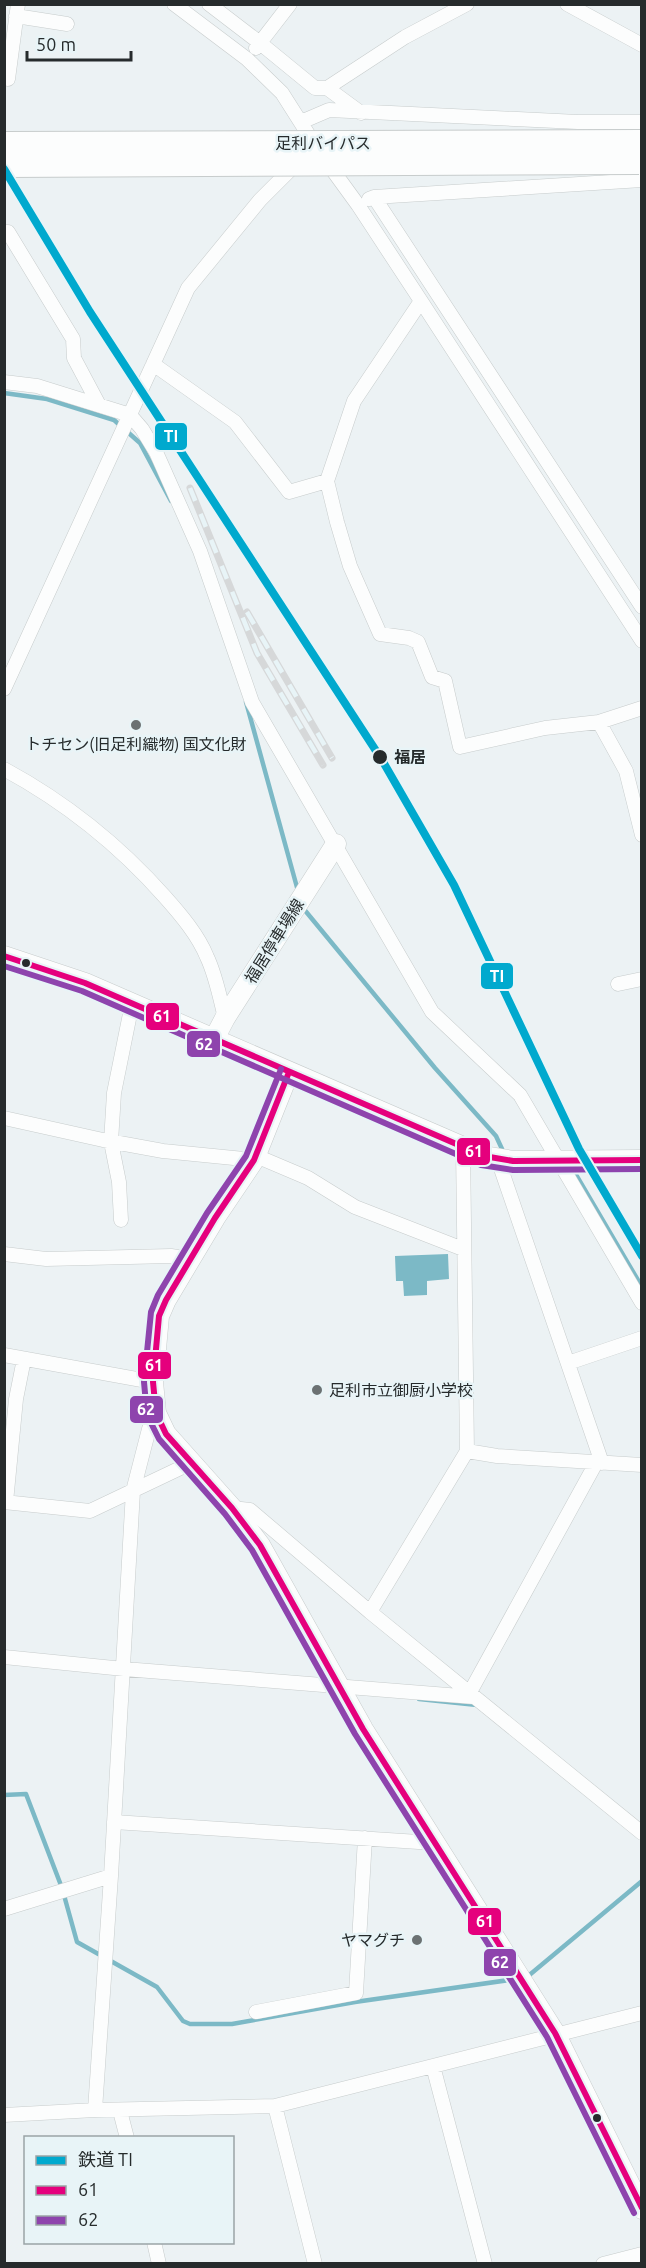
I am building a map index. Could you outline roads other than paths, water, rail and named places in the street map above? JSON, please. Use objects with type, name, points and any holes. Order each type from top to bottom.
[{"type":"highway","name":"足利バイパス","points":[[4,144],[640,170]]},
{"type":"highway","name":"足利バイパス","points":[[4,165],[640,170]]},
{"type":"main road","name":"福居停車場線","points":[[214,1039],[225,1018],[336,844]]},
{"type":"main road","points":[[4,956],[85,983],[463,1148],[498,1160],[642,1160]]},
{"type":"main road","points":[[290,1072],[255,1158],[190,1259],[159,1316],[153,1382],[156,1413],[166,1434],[232,1508],[260,1545],[338,1687],[555,2034],[642,2208]]},
{"type":"street","points":[[174,4],[247,59],[282,93],[316,148],[358,205],[422,300],[642,641]]},
{"type":"street","points":[[209,4],[315,88],[327,88],[405,37],[467,4]]},
{"type":"street","points":[[247,59],[290,4]]},
{"type":"street","points":[[567,4],[642,45]]},
{"type":"street","points":[[8,79],[17,10],[67,24]]},
{"type":"street","points":[[327,88],[361,113]]},
{"type":"street","points":[[301,122],[329,110],[578,122],[642,122]]},
{"type":"street","points":[[4,689],[188,288],[260,200],[316,148]]},
{"type":"street","points":[[358,205],[374,196],[640,170]]},
{"type":"street","points":[[374,196],[642,607]]},
{"type":"street","points":[[4,232],[8,232],[73,339],[74,358],[99,405]]},
{"type":"street","points":[[422,300],[354,401],[327,481],[350,566],[380,634],[409,638],[418,642],[432,677],[445,681],[460,747],[545,728],[599,722],[642,708]]},
{"type":"street","points":[[153,364],[235,422],[289,492],[327,481]]},
{"type":"street","points":[[4,382],[37,386],[130,415],[156,452],[200,551],[252,702],[432,1012],[520,1095],[642,1303]]},
{"type":"street","points":[[599,722],[626,771],[642,835]]},
{"type":"street","points":[[4,769],[40,788],[82,818],[142,871],[199,940],[208,957],[225,1018]]},
{"type":"street","points":[[618,984],[642,979]]},
{"type":"street","points":[[121,1220],[119,1182],[111,1142],[114,1093],[132,1004]]},
{"type":"street","points":[[4,1118],[163,1151],[255,1158],[308,1178],[355,1207],[463,1249]]},
{"type":"street","points":[[370,1612],[467,1451],[463,1148]]},
{"type":"street","points":[[471,1696],[599,1462],[498,1160]]},
{"type":"street","points":[[4,1254],[46,1259],[171,1256],[190,1259]]},
{"type":"street","points":[[568,1364],[642,1338]]},
{"type":"street","points":[[4,1355],[153,1382]]},
{"type":"street","points":[[24,1359],[15,1399],[5,1502],[90,1511],[191,1463]]},
{"type":"street","points":[[95,2110],[124,1669],[133,1491],[149,1429],[156,1413]]},
{"type":"street","points":[[467,1451],[497,1456],[642,1465]]},
{"type":"street","points":[[232,1508],[250,1510],[471,1696],[642,1833]]},
{"type":"street","points":[[4,1657],[338,1687],[471,1696]]},
{"type":"street","points":[[114,1822],[434,1843]]},
{"type":"street","points":[[256,2012],[356,1993],[365,1838]]},
{"type":"street","points":[[4,1909],[111,1876]]},
{"type":"street","points":[[4,2115],[95,2110],[275,2106],[642,2013]]},
{"type":"street","points":[[433,2066],[485,2264]]},
{"type":"street","points":[[275,2106],[315,2264]]},
{"type":"street","points":[[120,2111],[126,2136]]},
{"type":"street","points":[[154,2244],[159,2264]]},
{"type":"street","points":[[603,2264],[642,2254]]},
{"type":"water","points":[[448,1254],[449,1279],[427,1281],[427,1295],[404,1296],[403,1281],[396,1281],[395,1256]]},
{"type":"waterway","points":[[4,393],[47,399],[114,420],[140,443],[171,501]]},
{"type":"waterway","points":[[246,702],[298,891]]},
{"type":"waterway","points":[[303,908],[435,1068],[496,1136],[502,1149]]},
{"type":"waterway","points":[[575,1173],[642,1287]]},
{"type":"waterway","points":[[419,1699],[477,1705]]},
{"type":"waterway","points":[[4,1795],[26,1794],[62,1888],[77,1942],[157,1987],[183,2021],[190,2024],[232,2024],[355,2002],[516,1979]]},
{"type":"waterway","points":[[527,1977],[642,1881]]},
{"type":"railway","points":[[190,488],[257,653],[323,765]]},
{"type":"railway","points":[[247,612],[332,758]]},
{"type":"rail line","name":"TI","points":[[4,169],[90,312],[382,760],[454,885],[579,1149],[642,1256]]},
{"type":"place","name":"トチセン(旧足利織物) 国文化財","points":[[136,725]]},
{"type":"place","name":"福居","points":[[380,757]]},
{"type":"place","name":"足利市立御厨小学校","points":[[317,1390]]},
{"type":"place","name":"ヤマグチ","points":[[417,1940]]}]
